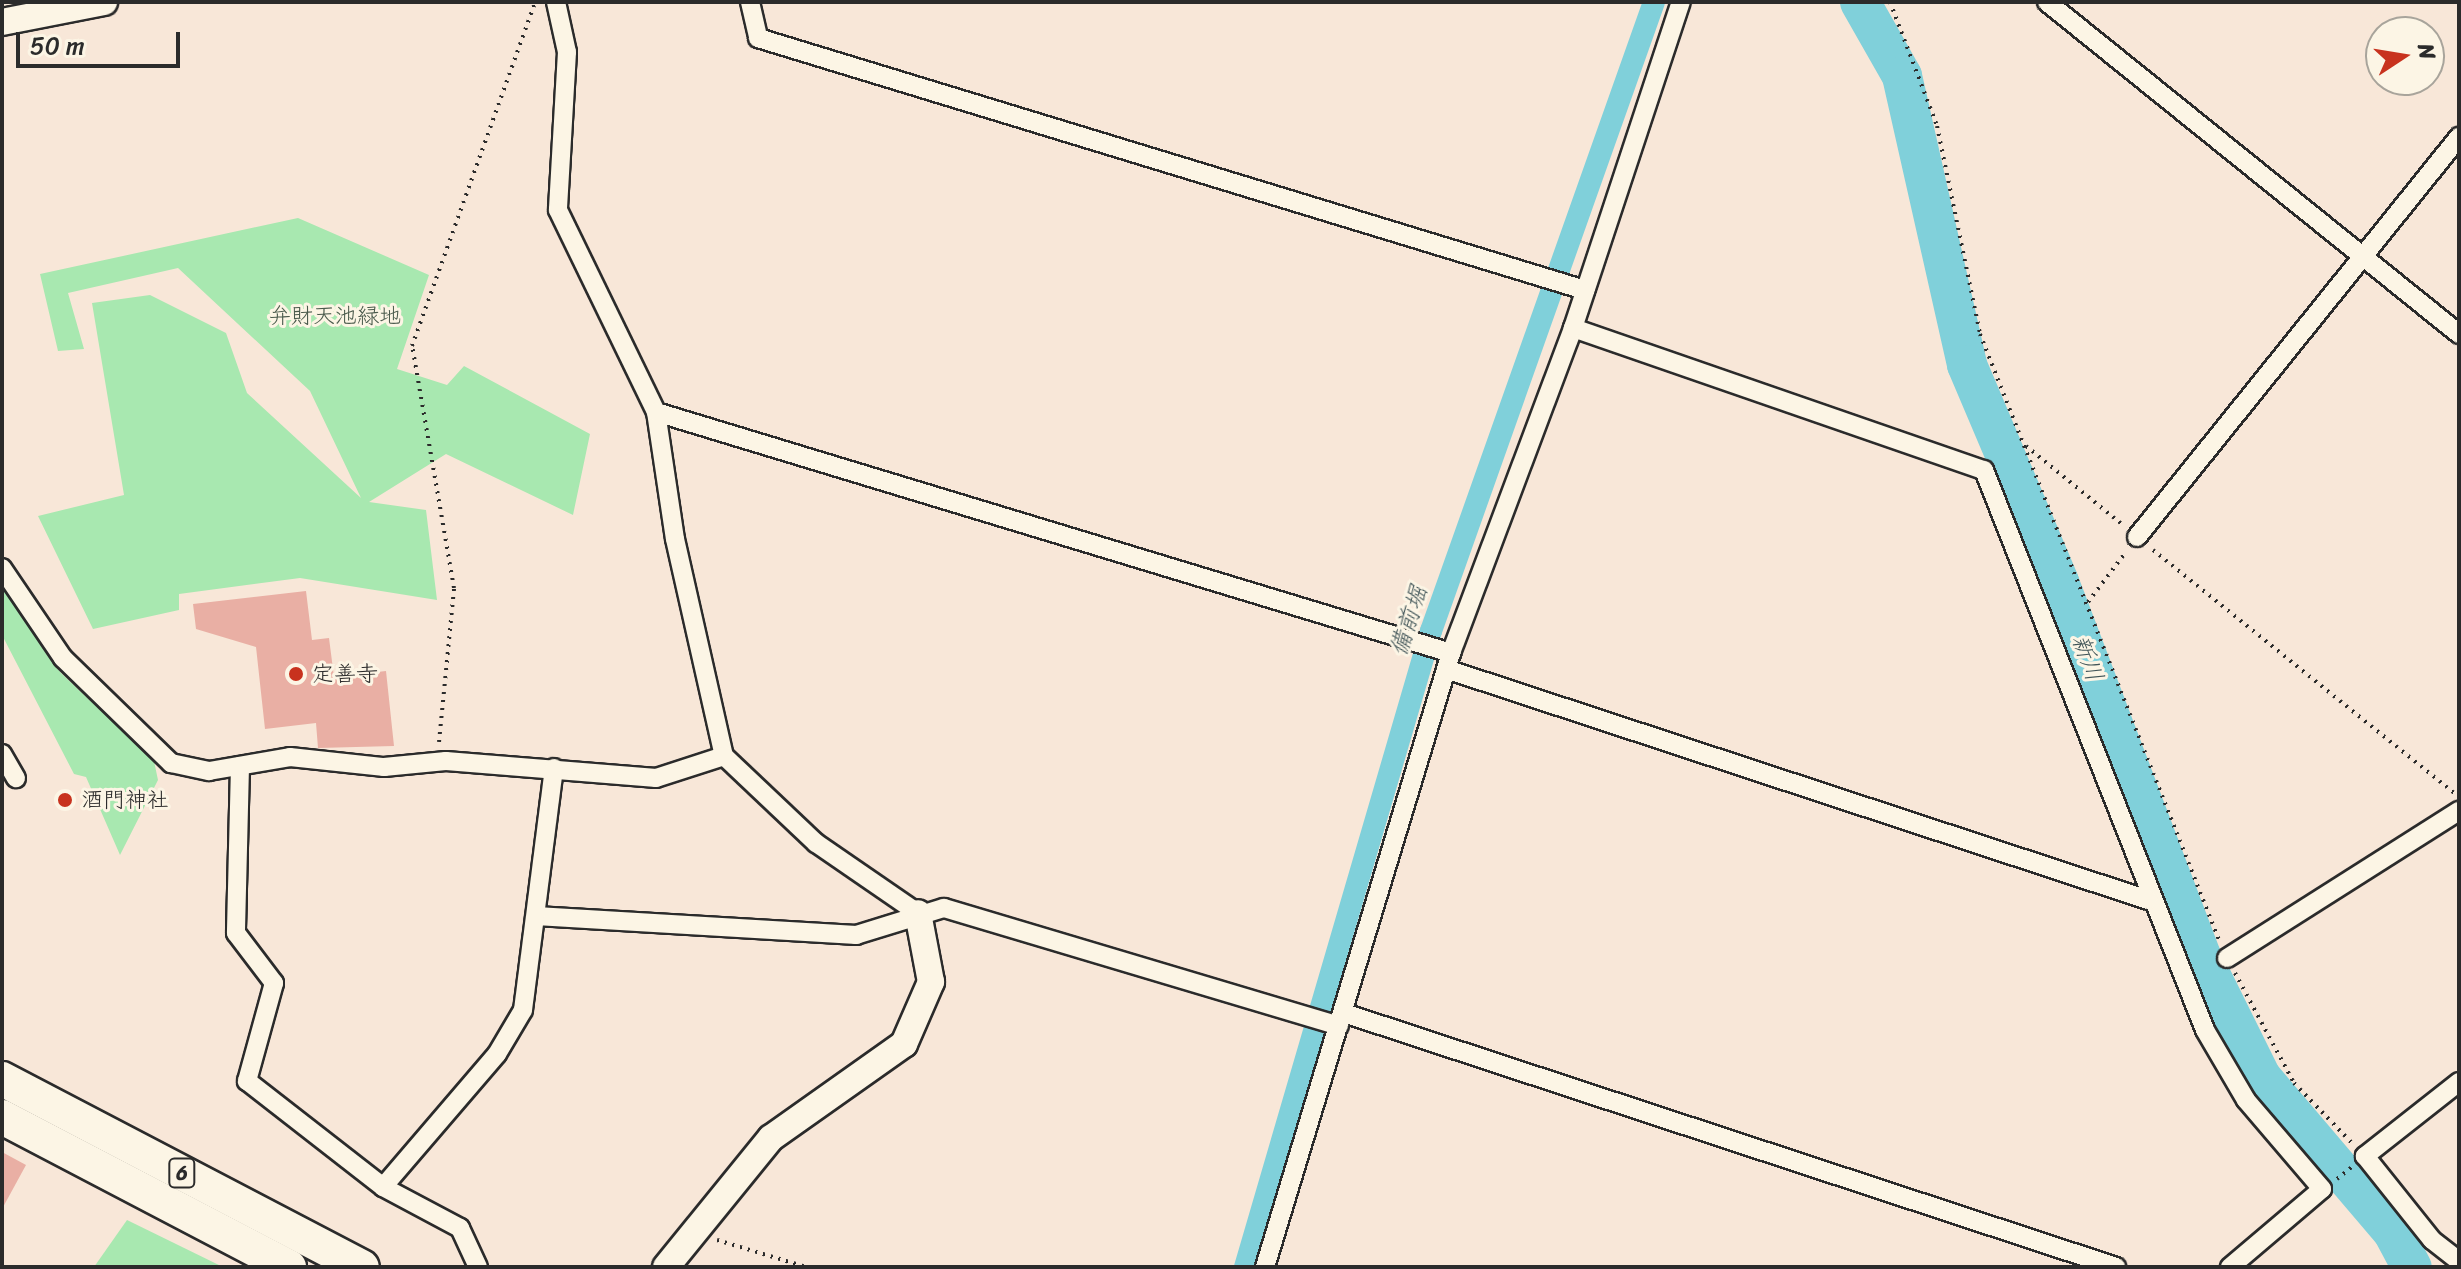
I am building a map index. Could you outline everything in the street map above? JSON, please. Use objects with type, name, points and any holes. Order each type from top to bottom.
[{"type":"highway","name":"6","points":[[2,1079],[362,1267]]},
{"type":"highway","name":"6","points":[[2,1117],[289,1267]]},
{"type":"street","points":[[2,22],[104,2]]},
{"type":"street","points":[[556,2],[567,52],[558,210],[656,412],[675,539],[724,756],[816,843],[918,913],[931,982],[904,1044],[771,1138],[666,1267]]},
{"type":"street","points":[[750,2],[758,38],[1580,288]]},
{"type":"street","points":[[1265,1267],[1446,658],[1573,328],[1580,288],[1681,2]]},
{"type":"street","points":[[2047,2],[2459,334]]},
{"type":"street","points":[[2137,537],[2459,137]]},
{"type":"street","points":[[1573,328],[1984,470],[2148,900],[2205,1030],[2246,1100],[2322,1189],[2230,1267]]},
{"type":"street","points":[[656,412],[1418,643],[1446,658],[2148,900]]},
{"type":"street","points":[[2,568],[63,658],[171,763],[209,771],[290,757],[384,767],[437,763],[673,777],[724,756]]},
{"type":"street","points":[[2,754],[16,778]]},
{"type":"street","points":[[240,766],[236,933],[274,983],[247,1081],[383,1187],[460,1228],[478,1267]]},
{"type":"street","points":[[383,1187],[510,1036],[527,994],[554,768]]},
{"type":"street","points":[[2227,958],[2457,803]]},
{"type":"street","points":[[536,916],[856,935],[918,913],[944,908],[1311,1016],[1338,1021],[2116,1267]]},
{"type":"street","points":[[2459,1082],[2361,1160],[2432,1240],[2459,1261]]},
{"type":"path","points":[[437,763],[454,588],[412,346],[535,2]]},
{"type":"path","points":[[1890,2],[1937,126],[1980,334],[2219,940]]},
{"type":"path","points":[[2024,444],[2457,803]]},
{"type":"path","points":[[2088,602],[2137,537]]},
{"type":"path","points":[[2227,958],[2264,1039],[2294,1083],[2361,1160],[2337,1178]]},
{"type":"path","points":[[695,1234],[806,1267]]},
{"type":"green space","name":"弁財天池緑地","points":[[298,218],[429,275],[397,369],[447,385],[464,366],[590,434],[573,515],[446,454],[369,502],[426,510],[437,600],[300,578],[179,594],[179,610],[93,629],[38,516],[124,495],[92,303],[150,295],[226,333],[247,393],[361,498],[310,391],[178,268],[68,293],[84,349],[58,351],[40,274]]},
{"type":"green space","points":[[2,588],[61,673],[154,761],[158,780],[120,855],[86,777],[74,774],[2,635]]},
{"type":"green space","points":[[127,1220],[223,1267],[94,1267]]},
{"type":"building","name":"定善寺","points":[[306,591],[312,640],[329,638],[334,677],[386,671],[394,746],[318,748],[316,723],[265,729],[256,647],[196,629],[193,604]]},
{"type":"building","points":[[2,1152],[26,1165],[2,1209]]},
{"type":"waterway","name":"備前堀","points":[[1245,1267],[1431,631],[1654,2]]},
{"type":"waterway","name":"新川","points":[[1860,2],[1902,76],[1967,365],[2059,582],[2202,958],[2261,1077],[2393,1232],[2412,1267]]},
{"type":"place","name":"定善寺","points":[[296,674]]},
{"type":"place","name":"酒門神社","points":[[65,800]]}]
